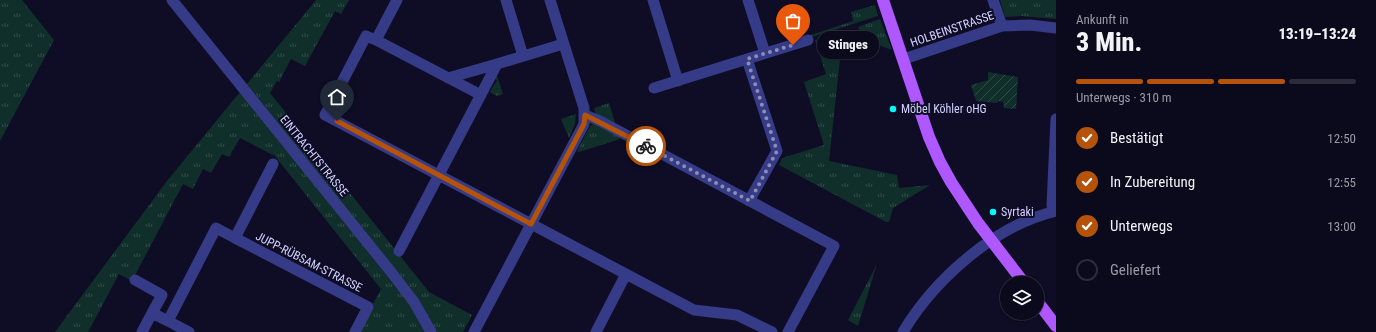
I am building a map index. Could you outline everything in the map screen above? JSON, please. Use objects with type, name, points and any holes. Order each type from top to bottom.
[{"type":"main road","points":[[883,0],[929,137],[940,162],[951,182],[991,240],[1019,276]]},
{"type":"main road","points":[[1044,310],[1056,326]]},
{"type":"street","name":"EINTRACHTSTRASSE","points":[[172,0],[391,272],[414,302],[431,332]]},
{"type":"street","points":[[376,40],[397,0]]},
{"type":"street","points":[[506,0],[523,56]]},
{"type":"street","points":[[474,332],[584,124],[585,115],[550,0]]},
{"type":"street","points":[[653,0],[678,81]]},
{"type":"street","points":[[748,0],[765,53]]},
{"type":"street","points":[[993,0],[1002,26]]},
{"type":"street","name":"HOLBEINSTRASSE","points":[[904,60],[1002,26],[1030,25],[1056,28]]},
{"type":"street","points":[[481,95],[366,36],[325,115],[694,310],[737,315],[772,332]]},
{"type":"street","points":[[654,88],[808,40]]},
{"type":"street","points":[[448,78],[563,44]]},
{"type":"street","points":[[747,59],[777,151],[750,201]]},
{"type":"street","points":[[399,251],[496,64]]},
{"type":"street","points":[[585,115],[600,121],[834,246],[788,332]]},
{"type":"street","points":[[903,332],[914,314],[944,279],[991,240],[1030,220],[1055,211],[1052,205],[1056,119]]},
{"type":"street","points":[[234,238],[273,164]]},
{"type":"street","name":"JUPP-RÜBSAM-STRASSE","points":[[168,321],[216,228],[368,307],[355,332]]},
{"type":"street","points":[[596,332],[626,274]]},
{"type":"street","points":[[135,280],[162,295],[142,332]]},
{"type":"street","points":[[152,313],[189,332]]},
{"type":"green space","points":[[0,0],[22,0],[54,40],[0,141]]},
{"type":"green space","points":[[316,0],[349,0],[341,14],[335,11],[305,66],[291,59],[279,82],[277,81],[270,93],[429,292],[472,315],[463,332],[437,332],[418,300],[247,84]]},
{"type":"green space","points":[[1000,0],[1056,0],[1056,19],[1022,16],[1005,17]]},
{"type":"green space","points":[[875,5],[878,16],[809,38],[808,36],[853,21],[851,12]]},
{"type":"green space","points":[[880,19],[892,50],[862,39],[858,27]]},
{"type":"green space","points":[[843,31],[829,161],[897,175],[899,188],[930,185],[893,208],[889,222],[886,222],[779,165],[782,158],[824,145],[804,82],[826,74],[815,40]]},
{"type":"green space","points":[[988,72],[1018,77],[1016,109],[1004,108],[1003,102],[998,101],[997,103],[976,101],[971,85],[988,80]]},
{"type":"green space","points":[[496,73],[503,94],[497,96],[490,92],[497,80],[493,78]]},
{"type":"green space","points":[[240,92],[410,305],[425,332],[358,332],[381,289],[275,156],[240,138],[229,157],[222,154],[211,173],[203,169],[193,189],[183,184],[132,281],[119,274],[88,332],[55,332],[167,181]]},
{"type":"green space","points":[[609,103],[616,126],[596,115],[594,108]]},
{"type":"green space","points":[[576,114],[575,124],[569,138],[561,119]]},
{"type":"green space","points":[[596,123],[619,135],[620,139],[579,152],[577,151],[590,126]]},
{"type":"green space","points":[[877,264],[858,326],[848,320]]},
{"type":"way so far","points":[[646,146],[750,201],[777,151],[747,59],[793,45]]},
{"type":"place","name":"Stinges","points":[[793,45]]},
{"type":"place","name":"Möbel Köhler oHG","points":[[893,109]]},
{"type":"place","name":"Syrtaki","points":[[993,212]]},
{"type":"route","points":[[337,121],[531,224],[584,124],[585,115],[600,121],[646,146]]}]
